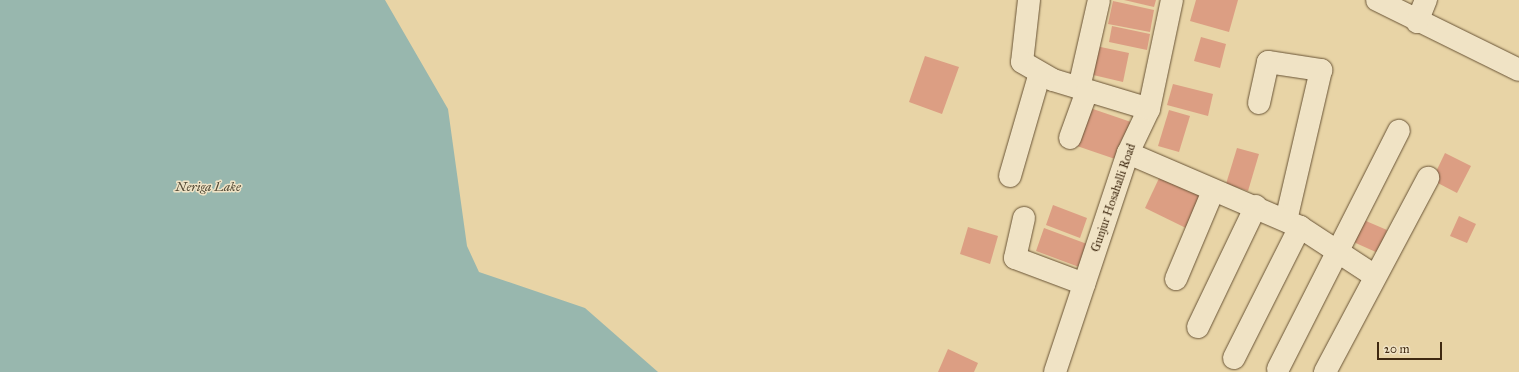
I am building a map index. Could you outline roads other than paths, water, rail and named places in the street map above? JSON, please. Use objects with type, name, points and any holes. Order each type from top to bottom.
[{"type":"street","points":[[1029,0],[1022,62],[1040,73],[1083,89],[1149,110]]},
{"type":"street","points":[[1070,138],[1083,89],[1099,0]]},
{"type":"street","name":"Gunjur Hosahalli Road","points":[[1055,372],[1128,153],[1149,110],[1172,0]]},
{"type":"street","points":[[1377,0],[1417,22],[1519,70]]},
{"type":"street","points":[[1417,22],[1426,0]]},
{"type":"street","points":[[1234,358],[1293,224],[1321,70],[1268,62],[1259,103]]},
{"type":"street","points":[[1010,176],[1040,73]]},
{"type":"street","points":[[1278,369],[1399,131]]},
{"type":"street","points":[[1128,153],[1213,191],[1256,206],[1293,224],[1375,276]]},
{"type":"street","points":[[1325,372],[1428,178]]},
{"type":"street","points":[[1176,279],[1213,191]]},
{"type":"street","points":[[1198,327],[1256,206]]},
{"type":"street","points":[[1024,218],[1015,258],[1084,284]]},
{"type":"water","name":"Neriga Lake","points":[[0,0],[385,0],[448,109],[467,246],[479,272],[585,308],[658,372],[0,372]]}]
